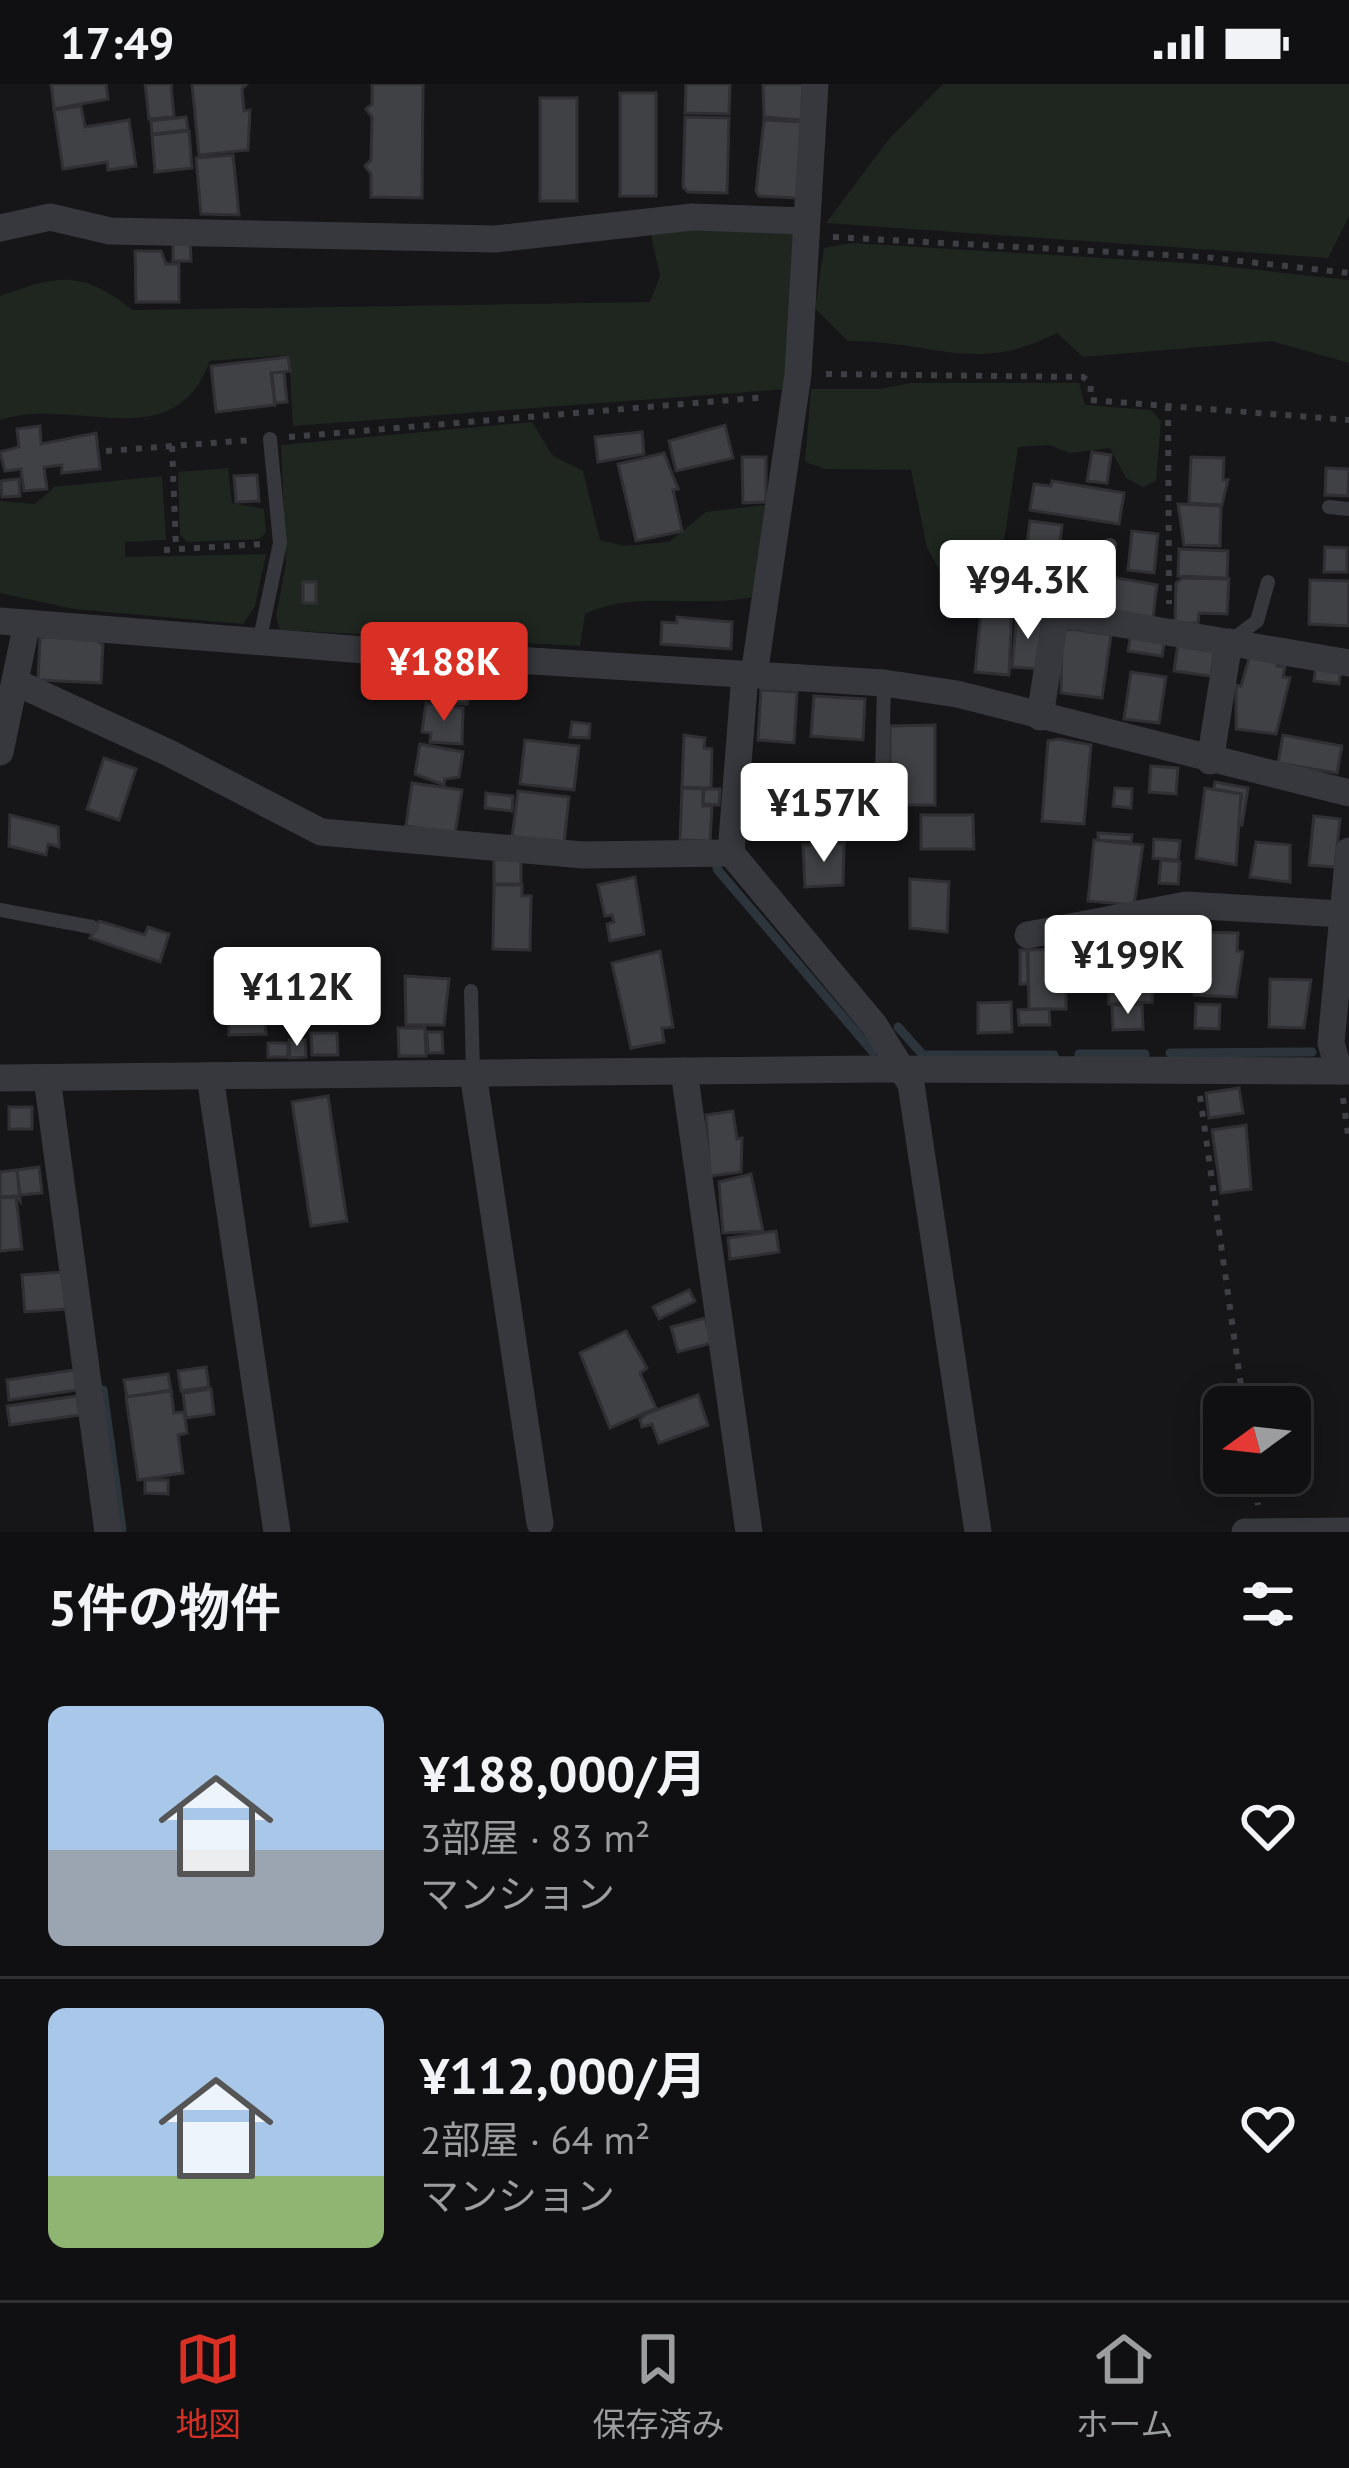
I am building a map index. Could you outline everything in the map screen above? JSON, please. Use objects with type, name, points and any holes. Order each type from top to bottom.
[{"type":"street","points":[[815,84],[797,385],[749,674],[730,854],[875,1026],[911,1084],[977,1532]]},
{"type":"street","points":[[0,228],[50,217],[110,232],[495,239],[692,217],[806,228]]},
{"type":"street","points":[[1040,717],[1056,613],[1349,663]]},
{"type":"street","points":[[0,752],[15,682],[14,622],[259,643],[884,683],[1349,793]]},
{"type":"street","points":[[1210,761],[1229,642]]},
{"type":"street","points":[[15,682],[169,752],[321,832],[583,856],[730,854]]},
{"type":"street","points":[[0,1078],[903,1069],[1344,1071],[1331,1042],[1349,851]]},
{"type":"street","points":[[1028,935],[1186,905],[1342,914]]},
{"type":"street","points":[[684,1071],[749,1532]]},
{"type":"street","points":[[472,1073],[540,1523]]},
{"type":"street","points":[[210,1076],[277,1532]]},
{"type":"street","points":[[46,1078],[108,1532]]},
{"type":"street","points":[[1245,1532],[1349,1531]]},
{"type":"lane","points":[[259,643],[280,543],[270,439]]},
{"type":"lane","points":[[1329,507],[1349,508]]},
{"type":"lane","points":[[1056,613],[1070,577],[1110,545]]},
{"type":"lane","points":[[1229,642],[1257,621],[1268,582]]},
{"type":"lane","points":[[881,824],[884,683]]},
{"type":"lane","points":[[0,910],[92,927]]},
{"type":"lane","points":[[471,991],[472,1073]]},
{"type":"path","points":[[806,228],[1204,257],[1349,273]]},
{"type":"path","points":[[106,452],[697,400],[797,385],[1083,376],[1091,383],[1090,400],[1349,420]]},
{"type":"path","points":[[1168,405],[1169,632]]},
{"type":"path","points":[[172,446],[176,549]]},
{"type":"path","points":[[164,550],[280,543]]},
{"type":"path","points":[[1197,1070],[1241,1386]]},
{"type":"path","points":[[1344,1071],[1349,1142]]},
{"type":"shaded area","points":[[943,84],[1349,84],[1349,216],[1328,258],[826,223],[889,139]]},
{"type":"shaded area","points":[[799,228],[788,389],[293,426],[289,355],[210,361],[193,391],[172,408],[147,417],[29,414],[0,420],[0,296],[54,280],[83,282],[133,310],[650,302],[660,276],[650,230]]},
{"type":"shaded area","points":[[852,243],[1202,264],[1349,280],[1349,363],[1271,341],[1083,357],[1057,333],[1002,352],[977,354],[848,341],[815,308],[824,248]]},
{"type":"shaded area","points":[[910,383],[1079,383],[1085,405],[1151,410],[1161,421],[1156,481],[1143,487],[1126,478],[1110,448],[1070,453],[1049,445],[1018,447],[999,574],[962,581],[941,574],[927,547],[911,470],[825,469],[805,462],[811,389],[881,389]]},
{"type":"shaded area","points":[[532,422],[553,456],[583,471],[600,540],[625,546],[669,542],[706,512],[765,505],[770,515],[757,596],[604,607],[585,614],[580,646],[280,630],[276,617],[286,563],[281,445]]},
{"type":"shaded area","points":[[228,468],[232,503],[264,509],[266,533],[259,539],[187,542],[180,535],[178,472]]},
{"type":"shaded area","points":[[162,476],[166,540],[125,542],[125,557],[266,554],[255,606],[243,624],[74,609],[0,593],[0,501],[35,504],[54,487]]},
{"type":"building","points":[[51,84],[106,84],[108,99],[54,109]]},
{"type":"building","points":[[145,84],[171,84],[174,117],[149,119]]},
{"type":"building","points":[[192,84],[247,84],[242,89],[244,111],[250,110],[248,150],[199,155]]},
{"type":"building","points":[[372,84],[423,84],[422,198],[371,197],[371,174],[365,166],[371,160],[372,117],[366,109],[372,104]]},
{"type":"building","points":[[686,84],[730,84],[729,114],[685,113]]},
{"type":"building","points":[[763,84],[805,84],[802,120],[764,117]]},
{"type":"building","points":[[620,93],[656,93],[656,196],[620,196]]},
{"type":"building","points":[[540,98],[577,98],[577,201],[540,201]]},
{"type":"building","points":[[81,106],[85,127],[129,120],[136,166],[108,170],[107,162],[63,169],[54,110]]},
{"type":"building","points":[[186,117],[188,130],[152,134],[151,121]]},
{"type":"building","points":[[685,117],[729,118],[727,193],[688,192],[683,187]]},
{"type":"building","points":[[764,120],[803,122],[797,198],[759,196],[756,191]]},
{"type":"building","points":[[189,131],[192,168],[155,172],[152,135]]},
{"type":"building","points":[[233,155],[239,215],[201,214],[196,158]]},
{"type":"building","points":[[173,237],[190,237],[191,261],[173,261]]},
{"type":"building","points":[[135,251],[161,251],[166,264],[179,264],[179,302],[136,302]]},
{"type":"building","points":[[288,357],[290,371],[271,373],[275,405],[216,412],[211,366]]},
{"type":"building","points":[[284,372],[287,402],[275,403],[272,373]]},
{"type":"building","points":[[725,425],[733,458],[676,471],[669,441]]},
{"type":"building","points":[[40,426],[41,444],[96,433],[100,469],[62,473],[62,465],[44,467],[47,489],[24,491],[21,469],[5,471],[0,452],[19,447],[17,429]]},
{"type":"building","points":[[642,432],[644,454],[598,462],[595,437]]},
{"type":"building","points":[[1092,452],[1111,455],[1107,483],[1087,481]]},
{"type":"building","points":[[664,453],[678,489],[673,490],[682,531],[636,541],[618,464]]},
{"type":"building","points":[[742,457],[766,457],[766,502],[743,503]]},
{"type":"building","points":[[1191,457],[1224,458],[1223,480],[1228,480],[1222,505],[1189,503]]},
{"type":"building","points":[[1326,468],[1349,469],[1348,496],[1325,495]]},
{"type":"building","points":[[257,475],[259,501],[236,502],[234,476]]},
{"type":"building","points":[[19,479],[20,496],[2,497],[1,481]]},
{"type":"building","points":[[1052,481],[1124,493],[1119,524],[1030,510],[1034,484],[1051,486]]},
{"type":"building","points":[[1178,504],[1221,506],[1220,546],[1184,545]]},
{"type":"building","points":[[1030,521],[1062,525],[1053,598],[1020,594]]},
{"type":"building","points":[[1132,531],[1158,534],[1154,573],[1128,570]]},
{"type":"building","points":[[1325,547],[1347,548],[1347,572],[1324,572]]},
{"type":"building","points":[[1179,549],[1228,551],[1227,578],[1178,576]]},
{"type":"building","points":[[1100,575],[1157,585],[1153,618],[1083,609],[1085,597],[1098,598]]},
{"type":"building","points":[[1183,578],[1229,579],[1227,614],[1199,613],[1198,623],[1175,623],[1176,583]]},
{"type":"building","points":[[1310,580],[1349,581],[1349,626],[1309,624]]},
{"type":"building","points":[[303,582],[316,582],[316,603],[303,603]]},
{"type":"building","points":[[984,582],[1013,585],[1009,675],[975,672]]},
{"type":"building","points":[[1017,615],[1044,618],[1039,669],[1012,667]]},
{"type":"building","points":[[677,617],[732,622],[731,649],[661,644],[662,622],[677,623]]},
{"type":"building","points":[[1062,631],[1111,635],[1102,698],[1061,693]]},
{"type":"building","points":[[1131,634],[1165,639],[1162,656],[1128,651]]},
{"type":"building","points":[[40,637],[96,639],[103,645],[101,683],[38,680]]},
{"type":"building","points":[[1178,644],[1215,649],[1211,676],[1174,671]]},
{"type":"building","points":[[1250,655],[1278,659],[1277,666],[1285,667],[1283,677],[1290,678],[1276,734],[1236,729],[1236,685],[1241,686]]},
{"type":"building","points":[[434,665],[476,674],[467,704],[433,702]]},
{"type":"building","points":[[1316,665],[1341,668],[1339,684],[1314,681]]},
{"type":"building","points":[[1131,672],[1166,677],[1159,723],[1124,719]]},
{"type":"building","points":[[761,690],[797,692],[794,743],[758,740]]},
{"type":"building","points":[[814,696],[865,699],[863,740],[811,736]]},
{"type":"building","points":[[426,703],[463,708],[462,744],[430,742],[431,733],[422,732]]},
{"type":"building","points":[[572,722],[590,724],[589,738],[570,737]]},
{"type":"building","points":[[935,725],[935,805],[890,805],[890,726]]},
{"type":"building","points":[[684,735],[705,738],[704,748],[712,749],[711,788],[682,787]]},
{"type":"building","points":[[1283,735],[1342,746],[1337,773],[1278,763]]},
{"type":"building","points":[[525,740],[579,746],[574,790],[520,784]]},
{"type":"building","points":[[1048,741],[1091,745],[1084,824],[1042,821]]},
{"type":"building","points":[[420,744],[463,752],[459,777],[445,779],[444,785],[415,774]]},
{"type":"building","points":[[104,758],[136,769],[119,820],[87,809]]},
{"type":"building","points":[[1151,766],[1178,768],[1176,794],[1149,792]]},
{"type":"building","points":[[1215,782],[1248,788],[1242,825],[1237,825],[1242,794],[1214,789]]},
{"type":"building","points":[[412,783],[462,790],[455,834],[406,826]]},
{"type":"building","points":[[682,788],[703,789],[703,806],[712,806],[710,841],[680,840]]},
{"type":"building","points":[[1115,788],[1132,789],[1131,808],[1113,806]]},
{"type":"building","points":[[1205,788],[1241,794],[1236,865],[1196,858]]},
{"type":"building","points":[[704,789],[720,789],[719,805],[703,804]]},
{"type":"building","points":[[518,791],[569,797],[564,843],[512,837]]},
{"type":"building","points":[[486,793],[513,796],[512,811],[485,808]]},
{"type":"building","points":[[754,813],[775,813],[774,838],[753,837]]},
{"type":"building","points":[[10,815],[58,827],[59,847],[48,844],[46,855],[9,846]]},
{"type":"building","points":[[921,815],[973,815],[974,849],[921,849]]},
{"type":"building","points":[[1314,816],[1340,819],[1335,867],[1309,865]]},
{"type":"building","points":[[1098,833],[1132,835],[1131,842],[1098,840]]},
{"type":"building","points":[[1154,839],[1180,841],[1178,860],[1153,858]]},
{"type":"building","points":[[1094,840],[1143,845],[1134,905],[1088,901]]},
{"type":"building","points":[[1256,842],[1290,845],[1290,882],[1250,877]]},
{"type":"building","points":[[844,843],[843,885],[805,887],[803,845]]},
{"type":"building","points":[[494,859],[521,859],[521,884],[494,884]]},
{"type":"building","points":[[1161,860],[1180,862],[1178,884],[1159,883]]},
{"type":"building","points":[[635,877],[644,934],[610,941],[607,924],[614,922],[612,915],[605,916],[598,885]]},
{"type":"building","points":[[910,879],[949,882],[947,932],[910,928]]},
{"type":"building","points":[[494,885],[522,885],[522,896],[531,896],[530,950],[493,949]]},
{"type":"building","points":[[99,921],[145,935],[148,927],[169,934],[160,962],[90,938]]},
{"type":"building","points":[[1198,932],[1238,933],[1237,951],[1243,952],[1236,997],[1194,995]]},
{"type":"building","points":[[1149,934],[1150,967],[1155,966],[1152,1002],[1109,1004],[1106,936]]},
{"type":"building","points":[[1066,949],[1066,1009],[1029,1009],[1028,950]]},
{"type":"building","points":[[1020,950],[1027,950],[1028,984],[1020,984]]},
{"type":"building","points":[[660,951],[673,1027],[662,1028],[664,1042],[631,1048],[612,963]]},
{"type":"building","points":[[276,954],[277,973],[264,973],[260,984],[266,1034],[229,1035],[228,970],[236,970],[235,955]]},
{"type":"building","points":[[405,976],[449,979],[444,1025],[406,1025]]},
{"type":"building","points":[[1270,979],[1311,980],[1304,1028],[1269,1027]]},
{"type":"building","points":[[1011,1002],[1012,1032],[978,1033],[978,1003]]},
{"type":"building","points":[[1142,1004],[1143,1029],[1113,1030],[1112,1005]]},
{"type":"building","points":[[1196,1004],[1220,1005],[1219,1029],[1195,1028]]},
{"type":"building","points":[[1049,1009],[1050,1025],[1019,1025],[1018,1010]]},
{"type":"building","points":[[398,1028],[425,1028],[426,1056],[399,1056]]},
{"type":"building","points":[[427,1032],[442,1032],[443,1053],[428,1053]]},
{"type":"building","points":[[311,1033],[337,1033],[338,1055],[312,1055]]},
{"type":"building","points":[[289,1040],[305,1040],[306,1057],[290,1058]]},
{"type":"building","points":[[268,1043],[288,1043],[288,1057],[268,1057]]},
{"type":"building","points":[[1239,1088],[1243,1113],[1209,1118],[1206,1093]]},
{"type":"building","points":[[328,1096],[347,1221],[311,1226],[292,1102]]},
{"type":"building","points":[[9,1107],[32,1107],[32,1129],[9,1129]]},
{"type":"building","points":[[733,1111],[737,1139],[742,1138],[741,1172],[710,1176],[706,1115]]},
{"type":"building","points":[[1246,1125],[1251,1189],[1221,1193],[1212,1130]]},
{"type":"building","points":[[39,1167],[42,1193],[20,1195],[17,1170]]},
{"type":"building","points":[[17,1170],[20,1201],[16,1196],[0,1197],[0,1172]]},
{"type":"building","points":[[751,1174],[763,1231],[723,1233],[719,1182]]},
{"type":"building","points":[[16,1197],[22,1249],[0,1251],[0,1198]]},
{"type":"building","points":[[776,1231],[779,1252],[730,1259],[728,1238]]},
{"type":"building","points":[[63,1272],[66,1309],[25,1312],[22,1275]]},
{"type":"building","points":[[689,1290],[695,1301],[659,1319],[653,1307]]},
{"type":"building","points":[[705,1318],[712,1343],[678,1352],[671,1327]]},
{"type":"building","points":[[626,1331],[647,1368],[640,1373],[656,1408],[610,1428],[580,1353]]},
{"type":"building","points":[[206,1367],[209,1387],[181,1391],[178,1371]]},
{"type":"building","points":[[74,1370],[77,1390],[9,1400],[7,1380]]},
{"type":"building","points":[[168,1374],[171,1390],[127,1397],[124,1380]]},
{"type":"building","points":[[211,1389],[214,1414],[186,1418],[183,1393]]},
{"type":"building","points":[[171,1391],[174,1413],[184,1412],[187,1433],[178,1435],[183,1473],[138,1480],[126,1397]]},
{"type":"building","points":[[698,1395],[708,1425],[659,1443],[652,1424],[642,1427],[640,1419],[648,1413]]},
{"type":"building","points":[[77,1396],[80,1415],[10,1425],[7,1406]]},
{"type":"building","points":[[145,1480],[168,1480],[168,1494],[145,1493]]},
{"type":"waterway","points":[[717,869],[873,1052]]},
{"type":"waterway","points":[[898,1027],[923,1055],[1054,1055]]},
{"type":"waterway","points":[[1170,1053],[1312,1052]]},
{"type":"waterway","points":[[1079,1054],[1145,1054]]},
{"type":"waterway","points":[[103,1390],[122,1529]]}]
